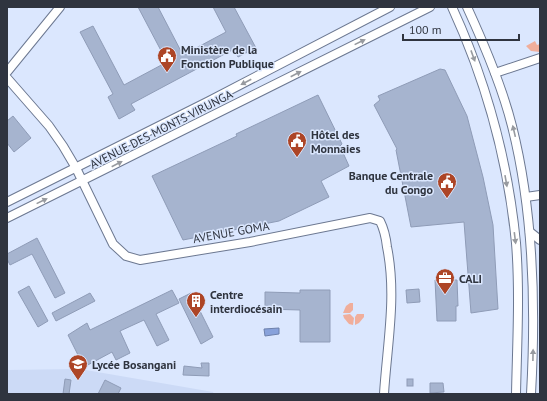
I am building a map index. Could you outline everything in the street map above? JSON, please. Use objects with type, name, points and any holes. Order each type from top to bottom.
[{"type":"street","points":[[7,72],[60,7]]},
{"type":"street","name":"AVENUE DES MONTS VIRUNGA","points":[[7,202],[210,101],[390,7]]},
{"type":"street","name":"AVENUE DES MONTS VIRUNGA","points":[[7,218],[83,182],[430,7]]},
{"type":"street","points":[[452,7],[480,76],[495,125],[510,200],[516,243],[518,305],[516,394]]},
{"type":"street","points":[[467,7],[495,73],[512,124],[520,157],[530,232],[533,316],[531,394]]},
{"type":"street","points":[[495,73],[540,58]]},
{"type":"street","name":"AVENUE GOMA","points":[[7,78],[49,126],[76,168],[113,244],[126,256],[140,260],[250,242],[370,218],[380,221],[384,228],[390,259],[392,306],[384,394]]},
{"type":"street","points":[[526,197],[540,194]]},
{"type":"street","points":[[530,232],[540,240]]},
{"type":"shaded area","points":[[535,41],[537,45],[540,44],[540,52],[531,51],[526,46]]},
{"type":"shaded area","points":[[353,303],[353,310],[350,313],[343,313],[346,306]]},
{"type":"shaded area","points":[[350,314],[354,318],[353,325],[349,324],[343,315]]},
{"type":"shaded area","points":[[357,314],[364,314],[364,317],[355,325],[355,317]]},
{"type":"shaded area","name":"Lycée Bosangani","points":[[80,369],[213,392],[214,394],[7,394],[7,370]]},
{"type":"water","points":[[279,328],[279,334],[265,336],[264,329]]},
{"type":"building","name":"Ministère de la Fonction Publique","points":[[138,7],[158,7],[183,55],[226,32],[213,7],[234,7],[256,48],[238,57],[234,49],[131,104],[135,110],[119,119],[108,97],[113,94],[80,32],[93,26],[124,85],[167,62]]},
{"type":"building","name":"Banque Centrale du Congo","points":[[440,69],[445,70],[467,116],[483,177],[493,225],[498,309],[471,313],[464,222],[411,227],[397,149],[374,105],[380,100],[378,96]]},
{"type":"building","points":[[318,95],[342,144],[340,146],[349,166],[321,181],[329,197],[279,221],[183,240],[152,176],[237,136],[236,134]]},
{"type":"building","points":[[13,116],[31,138],[14,152],[7,143],[7,121]]},
{"type":"building","points":[[37,238],[65,293],[55,298],[32,254],[10,265],[7,259],[7,254]]},
{"type":"building","points":[[435,280],[457,280],[458,306],[456,306],[456,321],[437,321]]},
{"type":"building","points":[[29,286],[48,321],[38,327],[18,292]]},
{"type":"building","points":[[419,289],[420,302],[407,303],[406,290]]},
{"type":"building","points":[[172,290],[179,303],[156,314],[169,340],[157,346],[144,320],[120,331],[130,353],[116,360],[112,352],[84,367],[68,335],[87,323],[90,330]]},
{"type":"building","points":[[300,290],[330,290],[330,342],[300,342],[300,310],[265,309],[265,292],[300,293]]},
{"type":"building","points":[[90,293],[95,301],[56,321],[52,313]]},
{"type":"building","name":"Centre interdiocésain","points":[[191,293],[213,337],[201,344],[179,299]]},
{"type":"building","points":[[201,363],[209,363],[209,376],[183,375],[184,366],[202,368]]},
{"type":"building","points":[[65,379],[71,380],[69,394],[63,394]]},
{"type":"building","points":[[407,379],[413,379],[413,386],[407,386]]},
{"type":"building","points":[[105,380],[121,388],[118,394],[98,394]]},
{"type":"building","points":[[430,383],[443,383],[444,392],[430,393]]},
{"type":"place","name":"Ministère de la Fonction Publique","points":[[167,73]]},
{"type":"place","name":"Hôtel des Monnaies","points":[[297,158]]},
{"type":"place","name":"Banque Centrale du Congo","points":[[447,199]]},
{"type":"place","name":"CALI","points":[[445,295]]},
{"type":"place","name":"Centre interdiocésain","points":[[196,318]]},
{"type":"place","name":"Lycée Bosangani","points":[[78,381]]}]
